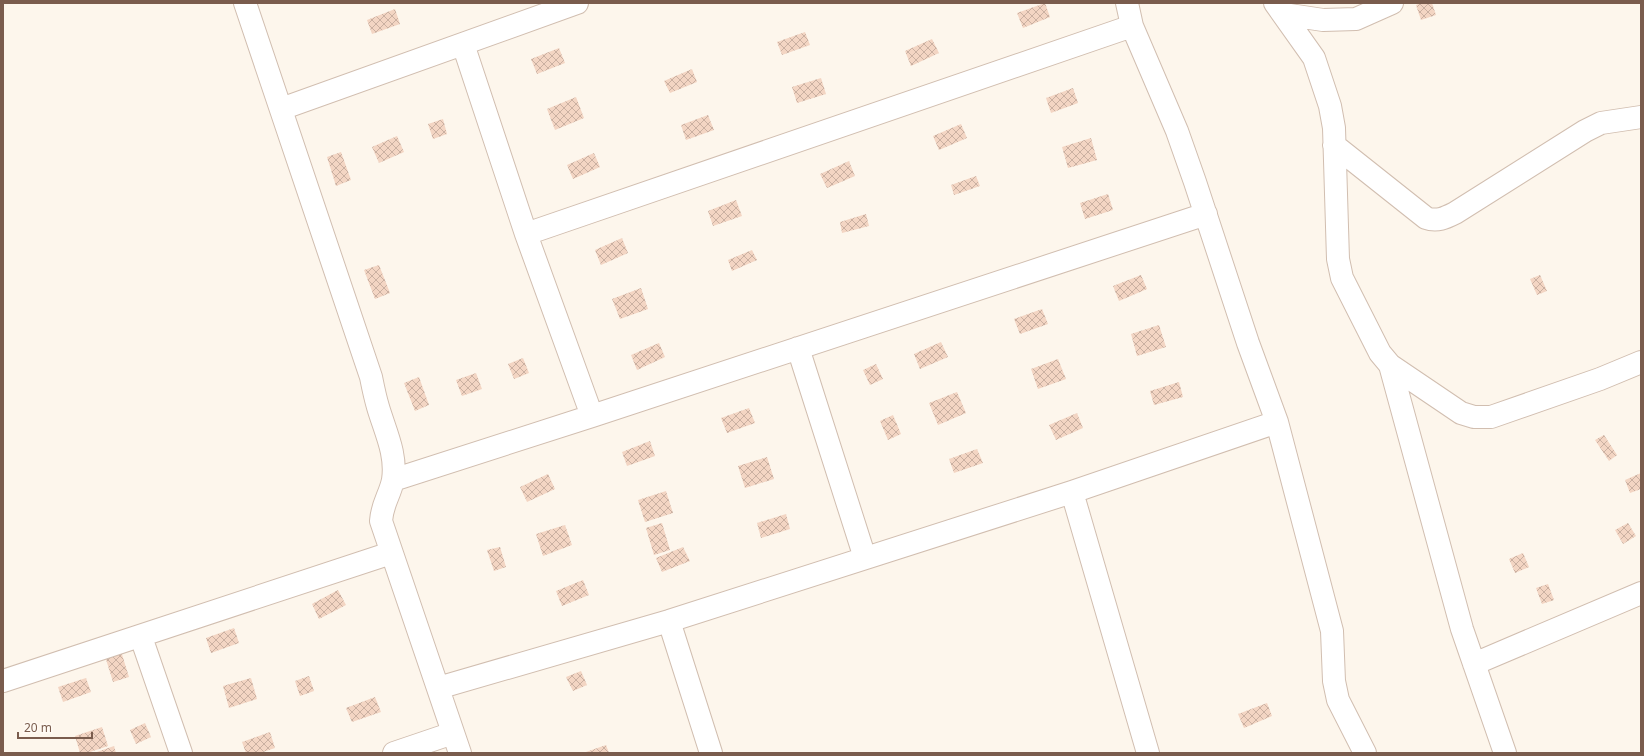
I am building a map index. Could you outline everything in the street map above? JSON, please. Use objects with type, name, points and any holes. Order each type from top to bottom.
[{"type":"street","points":[[245,3],[370,377],[378,408],[390,440],[393,459],[393,480],[381,509],[381,521],[456,743],[394,753]]},
{"type":"street","points":[[280,109],[577,3]]},
{"type":"street","points":[[1127,3],[1132,26],[1177,131],[1277,422],[1332,631],[1334,681],[1338,700],[1366,753]]},
{"type":"street","points":[[1279,9],[1323,20],[1356,19],[1392,3]]},
{"type":"street","points":[[1279,9],[1314,58],[1330,106],[1334,145],[1338,259],[1342,278],[1380,353],[1390,365],[1461,413],[1474,418],[1491,417],[1600,379],[1641,362]]},
{"type":"street","points":[[526,234],[1132,26]]},
{"type":"street","points":[[463,44],[526,234],[592,416]]},
{"type":"street","points":[[1334,145],[1426,218],[1434,221],[1455,212],[1585,131],[1601,123],[1641,117]]},
{"type":"street","points":[[393,480],[1206,214]]},
{"type":"street","points":[[798,348],[865,558]]},
{"type":"street","points":[[1390,365],[1462,629],[1505,753]]},
{"type":"street","points":[[438,688],[669,621],[1072,492],[1277,422]]},
{"type":"street","points":[[1072,492],[1148,753]]},
{"type":"street","points":[[3,681],[141,637],[391,553]]},
{"type":"street","points":[[1474,664],[1641,593]]},
{"type":"street","points":[[669,621],[710,753]]},
{"type":"street","points":[[141,637],[181,753]]},
{"type":"building","points":[[1045,3],[1050,17],[1023,28],[1017,13]]},
{"type":"building","points":[[1421,3],[1432,3],[1436,15],[1421,20],[1416,5]]},
{"type":"building","points":[[395,9],[400,24],[372,34],[367,20]]},
{"type":"building","points":[[805,32],[810,45],[782,55],[777,42]]},
{"type":"building","points":[[932,39],[939,53],[911,66],[905,51]]},
{"type":"building","points":[[559,48],[565,63],[537,74],[531,59]]},
{"type":"building","points":[[692,69],[697,82],[670,93],[664,81]]},
{"type":"building","points":[[821,78],[826,94],[797,103],[792,87]]},
{"type":"building","points":[[1073,88],[1078,103],[1051,113],[1046,98]]},
{"type":"building","points":[[576,97],[584,118],[555,130],[547,109]]},
{"type":"building","points":[[708,115],[714,130],[686,140],[681,125]]},
{"type":"building","points":[[443,119],[447,134],[433,139],[428,124]]},
{"type":"building","points":[[961,124],[967,138],[939,150],[933,136]]},
{"type":"building","points":[[397,136],[404,152],[379,163],[372,147]]},
{"type":"building","points":[[1091,138],[1097,160],[1068,168],[1062,147]]},
{"type":"building","points":[[341,152],[351,180],[336,186],[327,157]]},
{"type":"building","points":[[594,153],[600,167],[573,179],[567,165]]},
{"type":"building","points":[[849,161],[855,176],[827,188],[820,174]]},
{"type":"building","points":[[976,176],[980,186],[954,195],[951,185]]},
{"type":"building","points":[[1108,194],[1113,210],[1085,219],[1080,203]]},
{"type":"building","points":[[736,200],[742,216],[713,226],[708,211]]},
{"type":"building","points":[[866,214],[869,226],[842,233],[840,222]]},
{"type":"building","points":[[622,238],[628,253],[601,265],[595,250]]},
{"type":"building","points":[[752,250],[757,260],[732,271],[728,260]]},
{"type":"building","points":[[379,265],[390,293],[375,299],[364,270]]},
{"type":"building","points":[[1141,275],[1147,289],[1119,301],[1113,286]]},
{"type":"building","points":[[1540,275],[1547,291],[1537,295],[1530,279]]},
{"type":"building","points":[[641,288],[648,309],[620,319],[612,299]]},
{"type":"building","points":[[1042,309],[1048,324],[1020,334],[1014,319]]},
{"type":"building","points":[[1159,325],[1166,347],[1137,356],[1131,334]]},
{"type":"building","points":[[941,342],[948,357],[920,369],[914,354]]},
{"type":"building","points":[[659,343],[665,357],[637,370],[631,355]]},
{"type":"building","points":[[523,358],[529,373],[514,379],[508,364]]},
{"type":"building","points":[[1058,359],[1066,379],[1038,389],[1031,369]]},
{"type":"building","points":[[876,364],[883,379],[870,385],[863,370]]},
{"type":"building","points":[[476,373],[482,389],[462,396],[456,380]]},
{"type":"building","points":[[419,377],[429,405],[415,411],[404,383]]},
{"type":"building","points":[[1179,382],[1183,397],[1154,405],[1150,391]]},
{"type":"building","points":[[957,392],[966,413],[938,425],[929,403]]},
{"type":"building","points":[[749,408],[755,423],[727,433],[721,418]]},
{"type":"building","points":[[1077,413],[1083,428],[1056,440],[1049,425]]},
{"type":"building","points":[[893,415],[901,434],[888,440],[880,421]]},
{"type":"building","points":[[1604,435],[1617,455],[1609,461],[1595,440]]},
{"type":"building","points":[[650,441],[655,456],[627,466],[622,452]]},
{"type":"building","points":[[977,449],[983,463],[954,473],[949,459]]},
{"type":"building","points":[[767,457],[774,479],[745,488],[738,466]]},
{"type":"building","points":[[1641,473],[1641,489],[1630,493],[1625,480]]},
{"type":"building","points":[[548,474],[555,489],[527,502],[520,487]]},
{"type":"building","points":[[666,491],[673,513],[645,522],[638,500]]},
{"type":"building","points":[[786,514],[790,529],[761,538],[757,523]]},
{"type":"building","points":[[662,523],[670,550],[654,555],[646,528]]},
{"type":"building","points":[[1628,523],[1636,536],[1623,544],[1615,530]]},
{"type":"building","points":[[565,525],[572,545],[543,556],[536,534]]},
{"type":"building","points":[[500,547],[506,567],[494,571],[487,550]]},
{"type":"building","points":[[683,547],[690,561],[662,572],[656,558]]},
{"type":"building","points":[[1523,553],[1529,567],[1515,573],[1509,559]]},
{"type":"building","points":[[583,580],[589,595],[562,606],[556,591]]},
{"type":"building","points":[[1548,584],[1554,600],[1542,604],[1536,588]]},
{"type":"building","points":[[338,590],[346,605],[319,619],[312,604]]},
{"type":"building","points":[[234,628],[239,643],[211,653],[206,638]]},
{"type":"building","points":[[120,648],[129,677],[113,682],[104,653]]},
{"type":"building","points":[[581,671],[587,685],[573,691],[566,677]]},
{"type":"building","points":[[309,676],[314,691],[300,696],[295,681]]},
{"type":"building","points":[[86,678],[91,692],[63,702],[58,687]]},
{"type":"building","points":[[251,678],[257,699],[229,708],[223,686]]},
{"type":"building","points":[[375,697],[381,712],[352,722],[346,708]]},
{"type":"building","points":[[1267,703],[1272,716],[1244,728],[1238,714]]},
{"type":"building","points":[[145,723],[151,737],[136,744],[130,730]]},
{"type":"building","points":[[102,727],[108,746],[87,753],[80,753],[75,736]]},
{"type":"building","points":[[270,732],[275,748],[260,753],[246,753],[242,742]]},
{"type":"building","points":[[606,745],[609,753],[583,753]]},
{"type":"building","points":[[114,746],[116,753],[94,753]]}]
